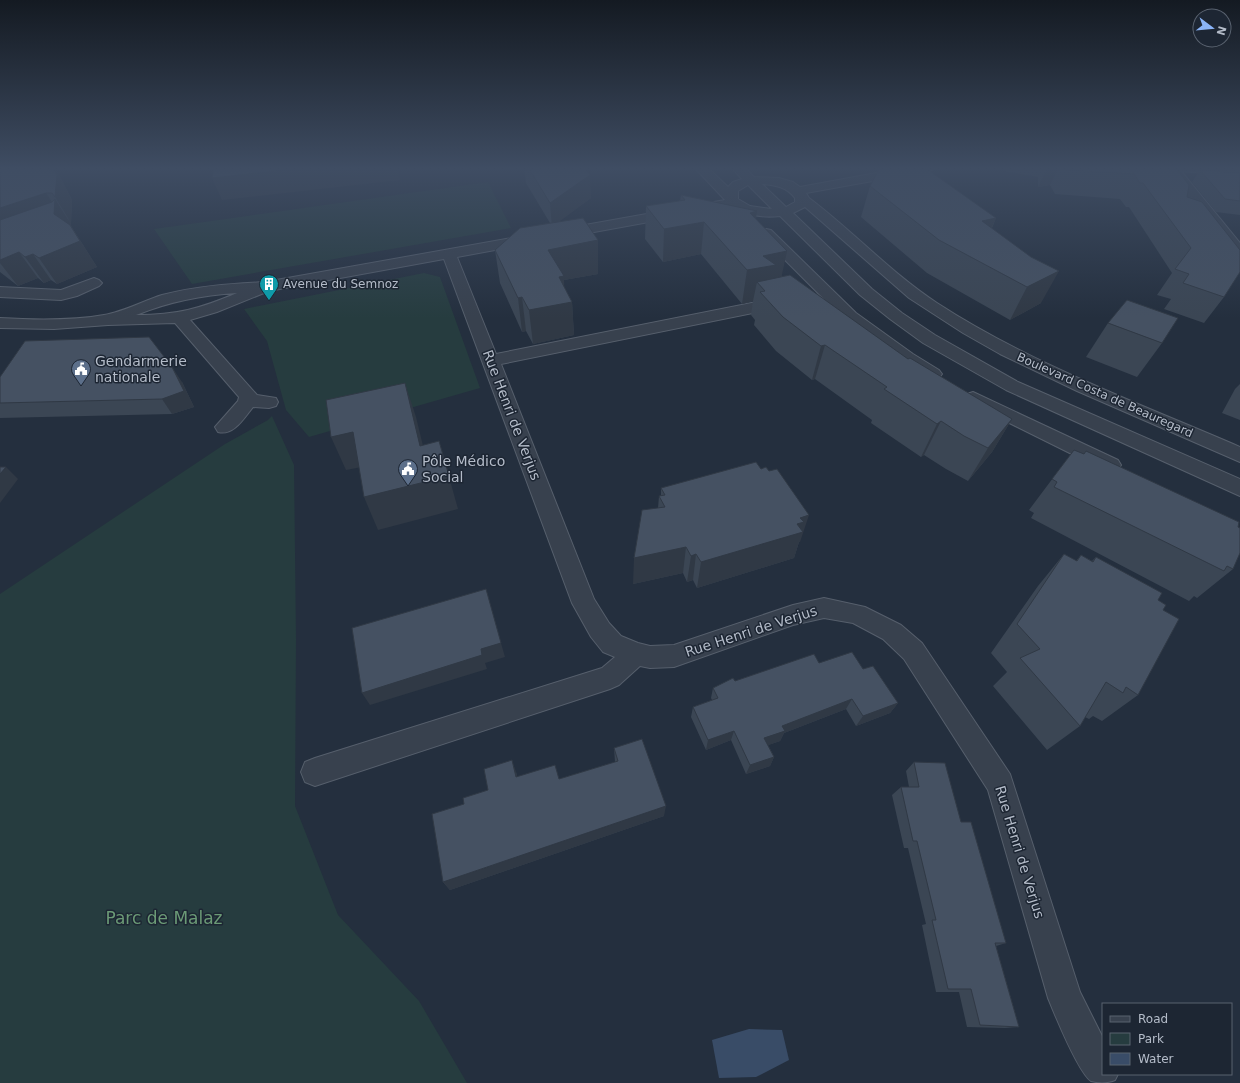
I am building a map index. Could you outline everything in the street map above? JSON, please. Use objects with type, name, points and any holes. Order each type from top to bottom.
[{"type":"street","points":[[108,320],[189,293],[219,289],[265,287],[651,218]]},
{"type":"street","points":[[751,218],[850,316],[907,358],[974,399],[1124,472]]},
{"type":"street","points":[[790,218],[866,292],[896,316],[936,343],[1012,386],[1240,488]]},
{"type":"street","name":"Boulevard Costa de Beauregard","points":[[826,218],[931,306],[986,340],[1060,377],[1240,456]]},
{"type":"street","points":[[1212,218],[1240,252]]},
{"type":"street","name":"Rue Henri de Verjus","points":[[449,254],[584,603],[600,630],[612,644],[636,654],[650,657],[674,656],[794,615],[824,608],[857,614],[892,632],[913,651],[1000,784],[1065,998],[1092,1054],[1102,1067]]},
{"type":"street","points":[[0,292],[61,295],[71,293],[94,283]]},
{"type":"street","points":[[0,323],[40,325],[76,324],[108,320],[152,320],[179,318],[205,311],[265,287]]},
{"type":"street","points":[[491,361],[797,299]]},
{"type":"street","points":[[179,318],[248,396],[247,403],[224,427]]},
{"type":"street","points":[[247,400],[269,402]]},
{"type":"street","points":[[315,772],[610,677],[636,654]]},
{"type":"street","points":[[1109,1075],[1115,1083]]},
{"type":"green space","points":[[235,218],[506,218],[511,228],[192,284],[154,229]]},
{"type":"green space","points":[[424,273],[440,277],[480,388],[309,437],[286,410],[267,341],[244,309]]},
{"type":"green space","name":"Parc de Malaz","points":[[272,416],[294,465],[296,639],[295,806],[338,915],[419,1001],[467,1083],[0,1083],[0,594],[225,444],[268,420]]},
{"type":"water","points":[[749,1029],[782,1030],[789,1060],[756,1077],[719,1078],[712,1040]]},
{"type":"building","points":[[7,218],[59,218],[70,225],[80,241],[39,258],[33,254],[25,257],[19,252],[0,260],[0,220]]},
{"type":"building","points":[[583,218],[598,240],[548,250],[564,276],[559,277],[572,302],[529,310],[522,297],[518,298],[495,250],[520,228]]},
{"type":"building","points":[[655,218],[754,218],[787,251],[763,256],[776,265],[747,270],[704,222],[664,229]]},
{"type":"building","points":[[910,218],[995,218],[982,221],[1031,257],[1059,271],[1027,287],[939,240]]},
{"type":"building","points":[[1169,218],[1214,218],[1240,250],[1240,272],[1224,297],[1183,283],[1189,274],[1175,269],[1191,248]]},
{"type":"building","points":[[790,275],[908,359],[910,358],[1012,419],[988,448],[964,436],[941,421],[937,424],[884,389],[887,387],[825,345],[821,346],[783,317],[760,292],[765,291],[757,282]]},
{"type":"building","points":[[1127,300],[1178,318],[1162,343],[1108,323]]},
{"type":"building","points":[[149,337],[172,367],[184,391],[162,399],[0,403],[0,377],[25,341]]},
{"type":"building","points":[[405,383],[420,446],[439,441],[449,476],[364,497],[353,432],[331,437],[326,400]]},
{"type":"building","points":[[1074,450],[1084,454],[1086,451],[1239,522],[1240,553],[1233,569],[1227,566],[1224,571],[1054,487],[1057,482],[1052,479]]},
{"type":"building","points":[[756,462],[761,469],[766,467],[769,471],[777,469],[809,515],[800,518],[804,522],[797,524],[803,532],[701,562],[696,554],[691,556],[686,547],[634,558],[642,510],[665,507],[659,496],[665,495],[661,488]]},
{"type":"building","points":[[0,467],[6,467],[0,474]]},
{"type":"building","points":[[1064,554],[1077,561],[1081,555],[1093,562],[1096,557],[1162,593],[1158,600],[1166,605],[1163,610],[1179,619],[1138,695],[1126,687],[1123,693],[1106,682],[1080,726],[1020,658],[1040,649],[1017,624]]},
{"type":"building","points":[[486,589],[501,643],[481,649],[482,655],[362,693],[352,628]]},
{"type":"building","points":[[852,652],[863,669],[873,666],[898,703],[863,716],[852,699],[782,726],[785,731],[764,738],[774,757],[750,765],[734,731],[708,740],[693,707],[718,698],[713,688],[733,678],[735,681],[814,654],[819,663]]},
{"type":"building","points":[[642,739],[666,806],[443,882],[432,814],[464,804],[463,798],[488,790],[484,769],[512,760],[516,777],[555,765],[559,779],[618,761],[614,748]]},
{"type":"building","points":[[914,762],[945,763],[961,822],[971,822],[1006,943],[995,943],[1019,1027],[980,1025],[971,989],[948,989],[932,920],[936,920],[917,841],[913,841],[901,787],[919,787]]},
{"type":"place","name":"Avenue du Semnoz","points":[[269,301]]},
{"type":"place","name":"Gendarmerie nationale","points":[[81,386]]},
{"type":"place","name":"Pôle Médico Social","points":[[408,486]]}]
